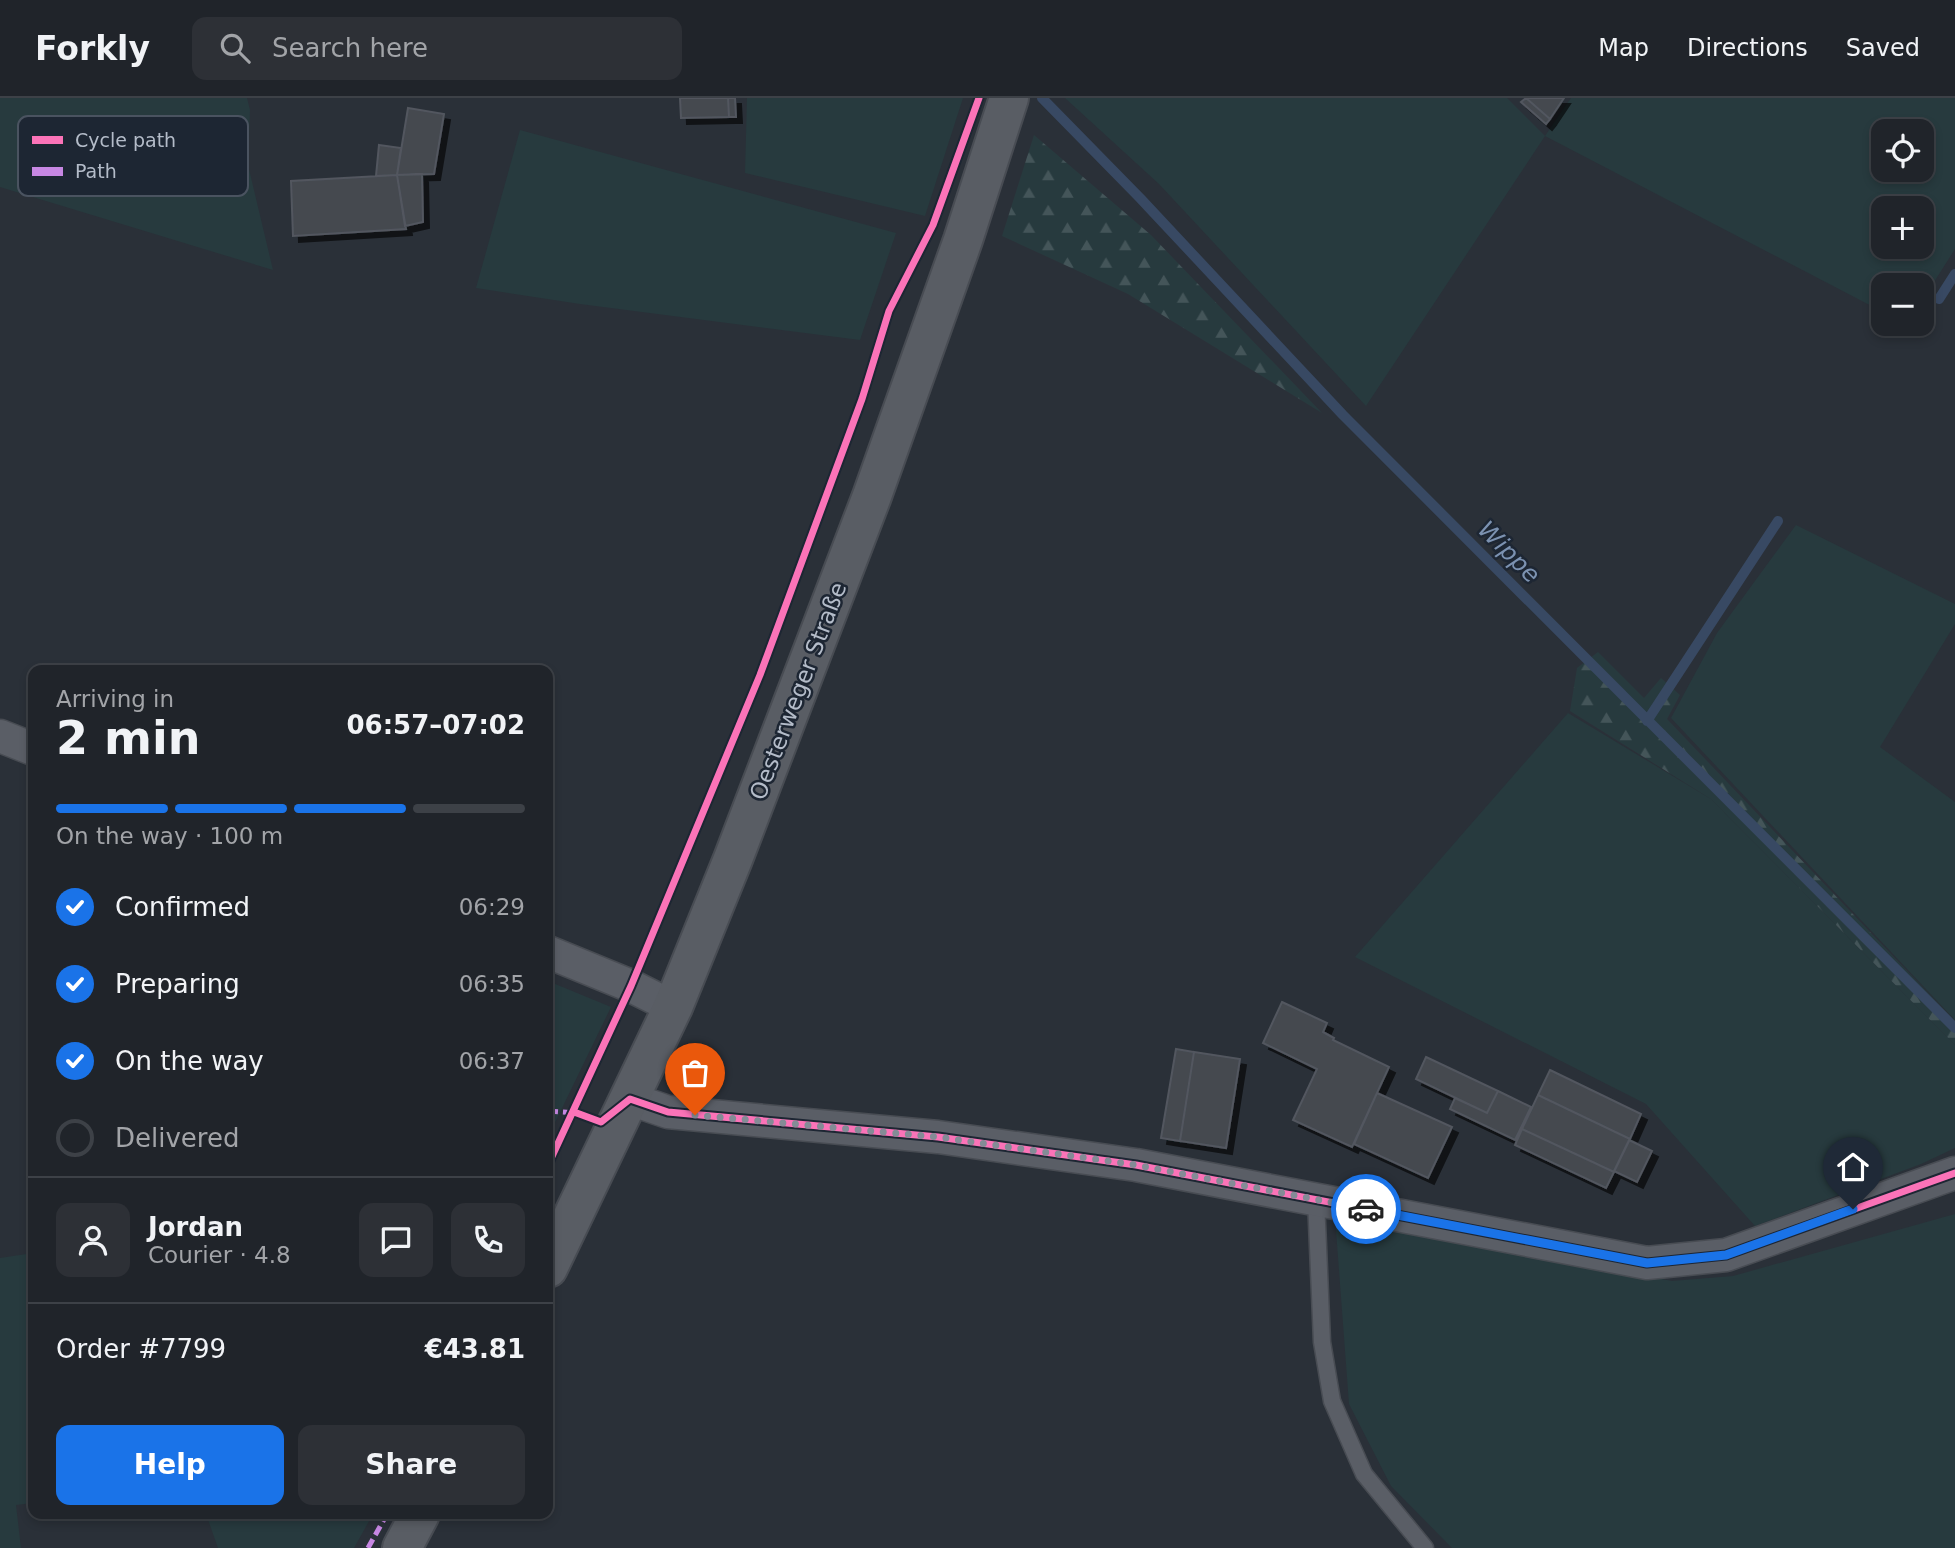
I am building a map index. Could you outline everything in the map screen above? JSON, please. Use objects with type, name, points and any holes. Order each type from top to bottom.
[{"type":"street","name":"Oesterweger Straße","points":[[553,1258],[673,1007],[733,859],[872,496],[963,240],[1005,109]]},
{"type":"street","points":[[0,736],[28,747]]},
{"type":"street","points":[[553,954],[631,986],[673,1007]]},
{"type":"street","points":[[630,1099],[668,1112],[938,1137],[1123,1163],[1647,1263],[1726,1255],[1955,1173]]},
{"type":"street","points":[[401,1548],[417,1519]]},
{"type":"lane","points":[[1316,1199],[1322,1342],[1332,1401],[1364,1474],[1425,1548]]},
{"type":"green space","points":[[0,98],[247,98],[250,110],[248,165],[248,116],[18,116],[18,192],[0,187]]},
{"type":"green space","points":[[747,98],[963,98],[925,216],[745,173]]},
{"type":"green space","points":[[1065,98],[1507,98],[1545,136],[1366,406],[1159,184]]},
{"type":"green space","points":[[1571,98],[1955,98],[1955,249],[1934,282],[1934,273],[1871,273],[1871,306],[1545,136]]},
{"type":"green space","points":[[520,130],[896,233],[860,340],[476,288]]},
{"type":"green space","points":[[1034,135],[1151,235],[1322,413],[1128,294],[1002,236]]},
{"type":"green space","points":[[248,165],[273,270],[30,196],[248,196]]},
{"type":"green space","points":[[1796,525],[1955,604],[1955,624],[1880,747],[1955,802],[1955,1020],[1671,718],[1717,633]]},
{"type":"green space","points":[[1598,652],[1644,698],[1661,678],[1680,695],[1667,719],[1955,1021],[1955,1045],[1711,799],[1570,711],[1577,668]]},
{"type":"green space","points":[[1568,713],[1711,799],[1955,1045],[1955,1148],[1921,1164],[1755,1226],[1646,1104],[1355,957]]},
{"type":"green space","points":[[553,983],[611,1007],[553,1127]]},
{"type":"green space","points":[[1955,1214],[1955,1548],[1452,1548],[1391,1486],[1349,1404],[1335,1217],[1672,1281],[1733,1276]]},
{"type":"green space","points":[[28,1254],[28,1504],[16,1505],[21,1548],[0,1548],[0,1258]]},
{"type":"green space","points":[[208,1519],[370,1519],[354,1548],[218,1548]]},
{"type":"building","points":[[680,98],[728,98],[729,117],[681,118]]},
{"type":"building","points":[[728,98],[735,98],[736,117],[729,117]]},
{"type":"building","points":[[1526,98],[1550,119],[1546,124],[1521,102]]},
{"type":"building","points":[[1526,98],[1564,98],[1550,119]]},
{"type":"building","points":[[408,108],[444,114],[434,174],[397,175]]},
{"type":"building","points":[[379,145],[401,148],[397,175],[376,176]]},
{"type":"building","points":[[422,174],[423,222],[405,226],[397,175]]},
{"type":"building","points":[[397,175],[406,229],[293,236],[291,181]]},
{"type":"building","points":[[1282,1002],[1327,1023],[1323,1032],[1334,1038],[1333,1040],[1389,1067],[1352,1147],[1293,1120],[1317,1069],[1263,1043]]},
{"type":"building","points":[[1176,1049],[1194,1052],[1180,1141],[1161,1138]]},
{"type":"building","points":[[1194,1052],[1240,1059],[1226,1148],[1180,1141]]},
{"type":"building","points":[[1426,1057],[1498,1091],[1487,1113],[1416,1079]]},
{"type":"building","points":[[1550,1070],[1641,1114],[1630,1139],[1538,1095]]},
{"type":"building","points":[[1498,1091],[1531,1107],[1515,1140],[1450,1109],[1455,1098],[1487,1113]]},
{"type":"building","points":[[1377,1093],[1452,1127],[1428,1178],[1354,1144]]},
{"type":"building","points":[[1538,1095],[1630,1139],[1614,1172],[1522,1129]]},
{"type":"building","points":[[1522,1129],[1614,1172],[1606,1188],[1515,1145]]},
{"type":"building","points":[[1629,1140],[1652,1151],[1637,1182],[1614,1171]]},
{"type":"waterway","name":"Wippe","points":[[1042,98],[1140,198],[1343,415],[1955,1028]]},
{"type":"waterway","points":[[1939,299],[1955,274]]},
{"type":"waterway","points":[[1647,721],[1778,521]]},
{"type":"marked path","points":[[553,1111],[576,1113]]},
{"type":"marked path","points":[[368,1548],[384,1519]]},
{"type":"cycle path","points":[[553,1154],[631,986],[760,675],[862,399],[889,311],[933,225],[979,98]]},
{"type":"cycle path","points":[[574,1112],[601,1122],[630,1099],[668,1112],[938,1137],[1136,1165],[1647,1263],[1726,1255],[1955,1173]]},
{"type":"way so far","points":[[695,1115],[938,1137],[1136,1165],[1366,1209]]},
{"type":"route","points":[[1366,1209],[1572,1251],[1647,1263],[1726,1255],[1853,1209]]}]
